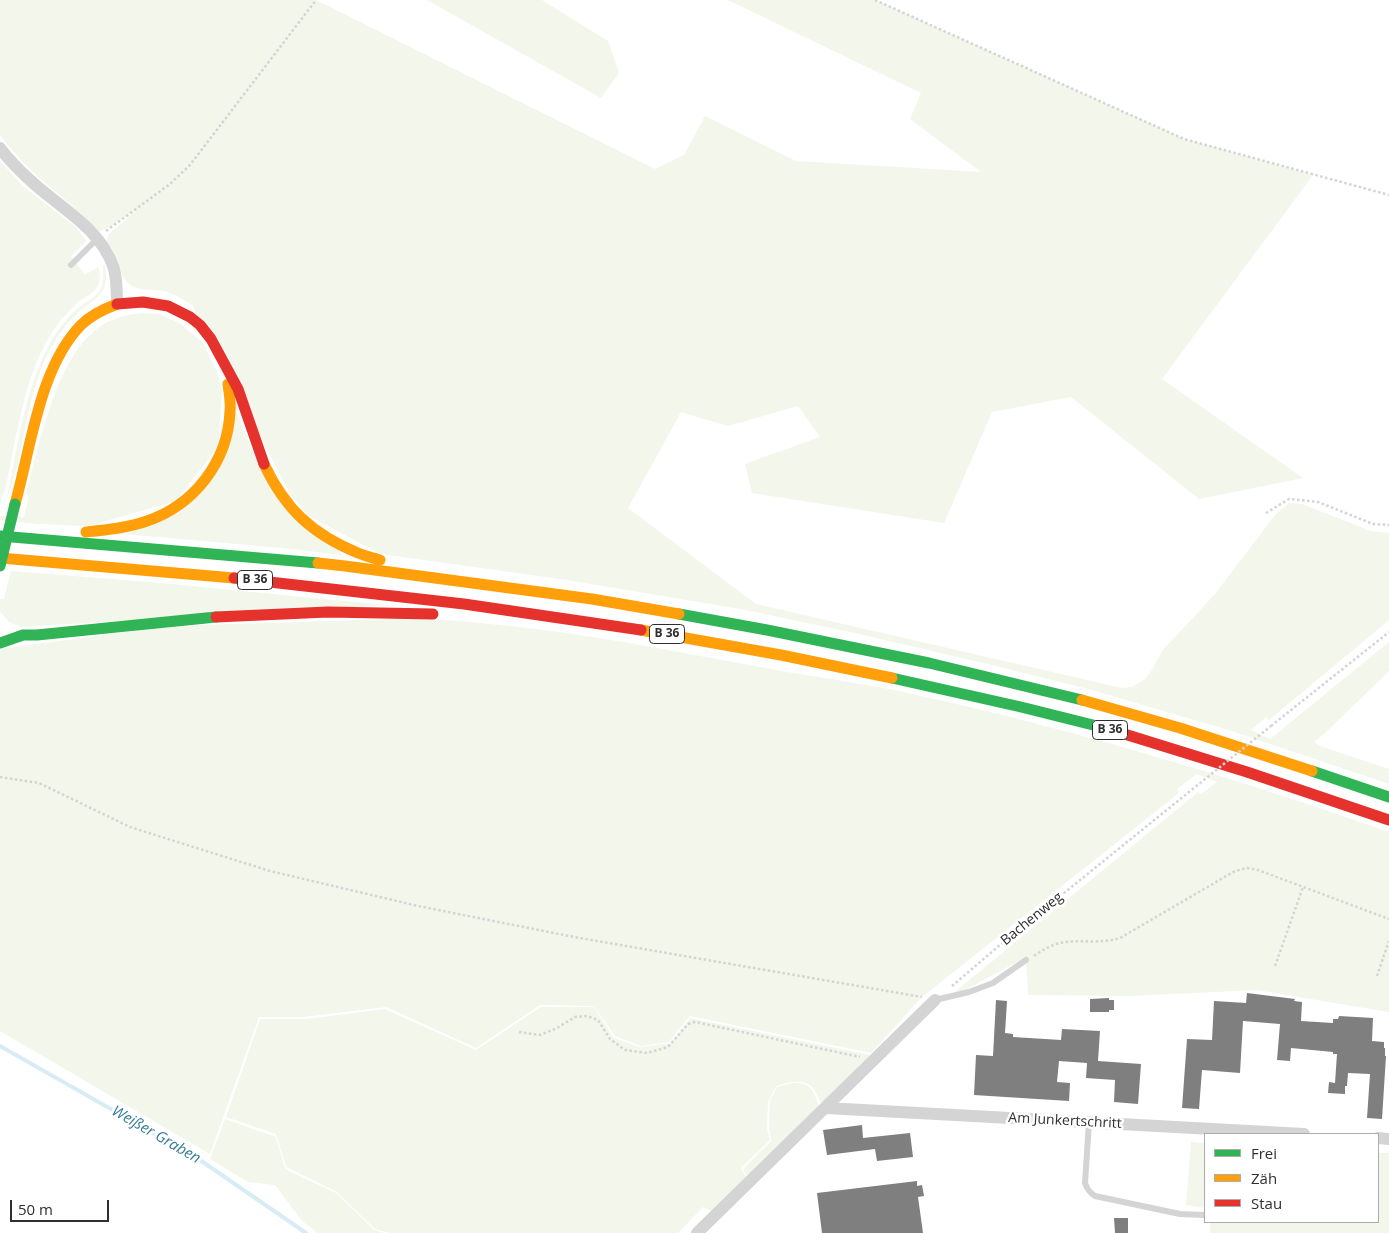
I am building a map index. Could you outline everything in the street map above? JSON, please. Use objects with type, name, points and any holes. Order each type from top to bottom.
[{"type":"main road","points":[[0,566],[41,400],[50,375],[63,349],[79,329],[96,313],[108,306],[129,302],[150,302],[170,306],[183,312],[200,324],[211,337],[226,367],[230,412],[228,429],[223,446],[209,476],[187,500],[160,517],[137,525],[113,530],[68,532],[44,540]]},
{"type":"main road","name":"B 36","points":[[226,367],[239,391],[264,468],[277,491],[288,505],[306,524],[330,540],[356,553],[378,559],[417,575]]},
{"type":"main road","name":"B 36","points":[[0,536],[345,566],[592,599],[767,630],[929,663],[1078,700],[1271,756],[1389,797]]},
{"type":"main road","name":"B 36","points":[[0,558],[209,575],[421,598],[632,628],[771,652],[997,701],[1113,731],[1277,782],[1389,820]]},
{"type":"main road","name":"B 36","points":[[464,615],[508,610]]},
{"type":"main road","points":[[0,643],[23,635],[224,616],[306,612],[400,612],[446,615]]},
{"type":"main road","points":[[9,628],[23,635]]},
{"type":"street","points":[[0,148],[32,182],[97,239],[114,267],[118,304]]},
{"type":"street","points":[[698,1233],[935,1000]]},
{"type":"street","name":"Am Junkertschritt","points":[[826,1108],[1286,1133]]},
{"type":"lane","points":[[71,265],[97,239]]},
{"type":"lane","points":[[935,1000],[994,983],[1026,960]]},
{"type":"lane","points":[[1089,1122],[1085,1183],[1090,1193],[1095,1196],[1180,1214],[1204,1215]]},
{"type":"path","points":[[97,239],[110,227],[170,184],[190,165],[316,0]]},
{"type":"path","points":[[875,0],[1184,139],[1389,195]]},
{"type":"path","points":[[1266,513],[1289,500],[1318,502],[1373,524],[1389,525]]},
{"type":"path","name":"Bachenweg","points":[[935,1000],[1001,944],[1389,632]]},
{"type":"path","points":[[0,777],[39,783],[130,827],[279,874],[418,906],[574,937],[935,1000]]},
{"type":"path","points":[[1026,960],[1056,944],[1066,942],[1105,942],[1120,938],[1235,871],[1247,868],[1258,870],[1389,919]]},
{"type":"path","points":[[1275,966],[1303,887]]},
{"type":"path","points":[[1377,976],[1389,941]]},
{"type":"path","points":[[519,1032],[540,1035],[575,1016],[587,1016],[598,1020],[610,1039],[624,1050],[647,1053],[668,1047],[688,1024],[695,1022],[854,1055],[873,1062]]},
{"type":"shaded area","points":[[0,0],[316,0],[655,169],[684,155],[705,116],[796,161],[981,172],[910,119],[921,93],[726,0],[875,0],[1184,139],[1313,175],[1162,379],[1303,478],[1199,499],[1071,397],[992,412],[944,523],[752,493],[745,464],[820,437],[798,406],[728,426],[681,412],[628,508],[756,604],[1122,688],[1132,687],[1145,679],[1162,651],[1215,594],[1275,515],[1289,503],[1302,504],[1371,531],[1389,533],[1389,620],[1269,720],[1266,717],[1251,730],[1270,739],[1389,642],[1389,671],[1314,742],[1320,746],[1389,769],[1389,784],[1235,732],[1092,690],[859,634],[746,610],[567,580],[381,554],[299,511],[192,305],[167,292],[145,290],[130,285],[123,276],[115,254],[107,241],[109,234],[141,206],[110,227],[97,232],[78,211],[26,165],[0,135]]},
{"type":"shaded area","points":[[427,0],[542,0],[608,41],[619,73],[601,98]]},
{"type":"shaded area","points":[[0,161],[24,187],[76,227],[86,241],[71,256],[85,275],[98,267],[100,276],[95,290],[62,318],[43,348],[22,408],[5,491],[2,495],[0,506]]},
{"type":"shaded area","points":[[103,265],[105,265],[106,279],[102,292],[71,320],[47,355],[36,384],[17,466],[6,502],[28,398],[42,358],[54,336],[66,321],[79,307],[99,292],[103,282]]},
{"type":"shaded area","points":[[142,313],[159,314],[181,324],[203,343],[217,372],[222,391],[218,447],[176,501],[88,526],[0,520],[0,516],[24,517],[29,497],[26,494],[49,409],[67,367],[78,349],[90,335],[108,322],[128,315]]},
{"type":"shaded area","points":[[236,411],[252,450],[342,555],[125,534],[183,511]]},
{"type":"shaded area","points":[[11,571],[161,583],[385,605],[21,627],[9,622],[0,611],[0,599],[4,599]]},
{"type":"shaded area","points":[[420,618],[523,627],[592,637],[894,690],[1019,719],[1144,753],[1267,791],[1389,832],[1389,1012],[1257,990],[1130,996],[1028,995],[1026,957],[969,988],[956,991],[1198,792],[1201,794],[1217,782],[1197,774],[1177,789],[1179,793],[922,997],[871,1053],[690,1016],[669,1042],[641,1046],[615,1036],[594,1006],[540,1005],[476,1048],[386,1007],[303,1017],[259,1017],[210,1154],[0,1031],[0,649],[171,626]]},
{"type":"shaded area","points":[[541,1007],[594,1007],[614,1038],[640,1047],[671,1043],[690,1018],[870,1055],[821,1104],[814,1089],[806,1083],[786,1083],[776,1086],[768,1102],[767,1129],[770,1140],[741,1168],[746,1177],[711,1211],[703,1207],[678,1233],[389,1233],[375,1229],[337,1192],[286,1167],[276,1134],[226,1117],[260,1019],[307,1019],[385,1009],[476,1050]]},
{"type":"shaded area","points":[[792,1083],[803,1084],[810,1088],[819,1106],[747,1176],[743,1169],[771,1141],[769,1128],[770,1101],[777,1087]]},
{"type":"shaded area","points":[[225,1119],[276,1137],[285,1169],[336,1193],[374,1230],[384,1233],[318,1233],[302,1221],[275,1185],[248,1182],[210,1159]]},
{"type":"shaded area","points":[[1191,1142],[1204,1143],[1204,1208],[1186,1205]]},
{"type":"shaded area","points":[[1379,1153],[1389,1153],[1389,1233],[1210,1233],[1210,1223],[1379,1223]]},
{"type":"building","points":[[1247,993],[1295,999],[1294,1001],[1302,1002],[1301,1021],[1333,1023],[1333,1019],[1338,1019],[1339,1016],[1373,1018],[1372,1041],[1384,1042],[1386,1056],[1382,1119],[1367,1118],[1370,1074],[1348,1073],[1345,1094],[1328,1093],[1329,1082],[1335,1083],[1337,1054],[1291,1048],[1290,1061],[1277,1060],[1280,1024],[1243,1021],[1240,1073],[1202,1070],[1199,1109],[1182,1108],[1187,1039],[1212,1040],[1214,1001],[1246,1003]]},
{"type":"building","points":[[1109,998],[1109,1000],[1114,1000],[1114,1010],[1109,1010],[1109,1012],[1090,1012],[1090,999]]},
{"type":"building","points":[[996,1000],[1007,1001],[1005,1033],[1013,1034],[1013,1037],[1061,1040],[1062,1029],[1100,1031],[1098,1061],[1141,1064],[1138,1104],[1114,1102],[1115,1080],[1086,1078],[1087,1063],[1059,1061],[1057,1082],[1070,1083],[1069,1101],[974,1095],[976,1055],[993,1056]]},
{"type":"building","points":[[862,1125],[863,1138],[910,1133],[913,1157],[877,1161],[875,1149],[827,1155],[823,1130]]},
{"type":"building","points":[[917,1181],[917,1186],[922,1185],[924,1196],[918,1197],[923,1233],[822,1233],[817,1193]]},
{"type":"building","points":[[1114,1218],[1128,1218],[1128,1233],[1115,1233]]},
{"type":"waterway","name":"Weißer Graben","points":[[0,1046],[197,1158],[306,1233]]},
{"type":"traffic: fast","points":[[0,566],[15,504]]},
{"type":"traffic: fast","points":[[0,536],[318,563]]},
{"type":"traffic: fast","points":[[679,614],[929,663],[1082,700]]},
{"type":"traffic: fast","points":[[0,643],[23,635],[216,617]]},
{"type":"traffic: fast","points":[[892,678],[1105,728]]},
{"type":"traffic: fast","points":[[1312,771],[1389,797]]},
{"type":"traffic: slow","points":[[15,504],[38,410],[55,363],[81,325],[89,318],[117,304]]},
{"type":"traffic: slow","points":[[86,532],[124,527],[147,521],[164,514],[193,493],[215,464],[223,447],[228,430],[230,411],[228,384]]},
{"type":"traffic: slow","points":[[264,464],[272,480],[291,507],[314,528],[342,546],[380,560]]},
{"type":"traffic: slow","points":[[0,558],[234,578]]},
{"type":"traffic: slow","points":[[318,563],[592,599],[679,614]]},
{"type":"traffic: slow","points":[[641,630],[781,655],[892,678]]},
{"type":"traffic: slow","points":[[1082,700],[1180,728],[1312,771]]},
{"type":"traffic: jam","points":[[117,304],[143,302],[168,306],[190,317],[200,325],[211,339],[238,389],[264,464]]},
{"type":"traffic: jam","points":[[234,578],[464,604],[641,630]]},
{"type":"traffic: jam","points":[[216,617],[328,612],[433,614]]},
{"type":"traffic: jam","points":[[1105,728],[1247,772],[1389,820]]}]
